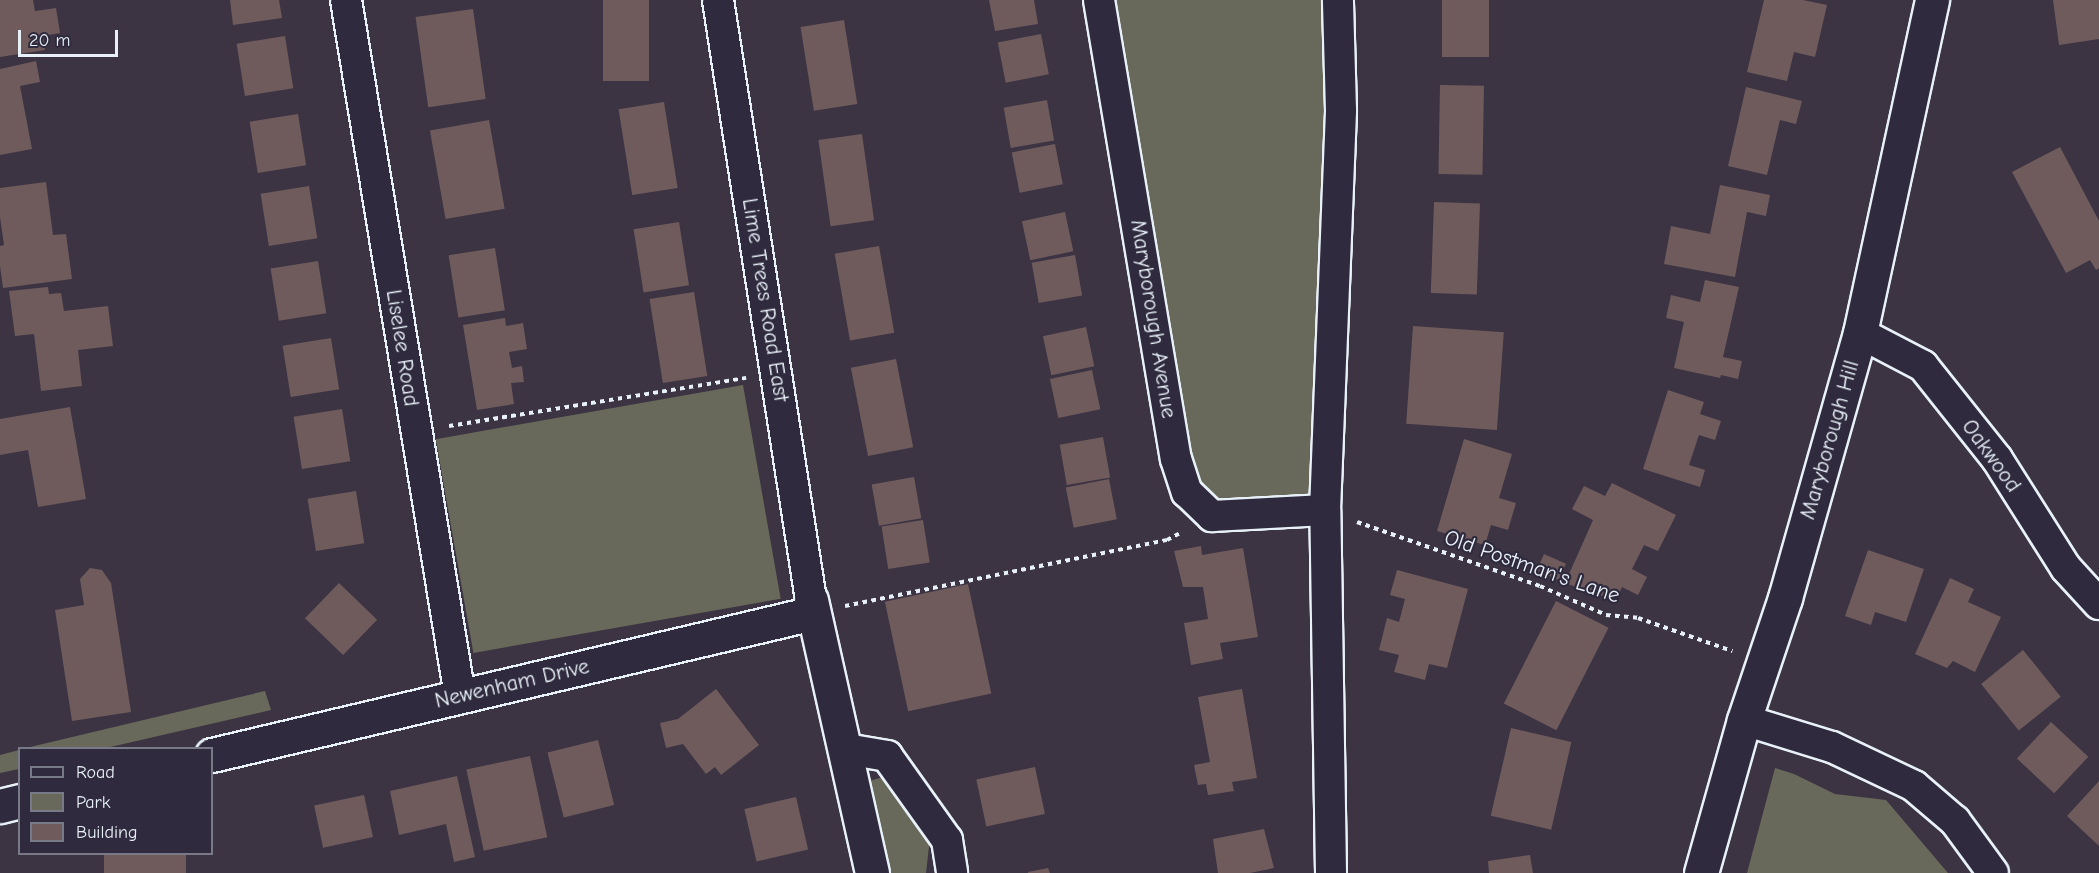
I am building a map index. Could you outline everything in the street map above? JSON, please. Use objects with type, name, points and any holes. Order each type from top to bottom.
[{"type":"street","name":"Liselee Road","points":[[346,0],[460,696]]},
{"type":"street","name":"Lime Trees Road East","points":[[718,0],[812,606]]},
{"type":"street","name":"Maryborough Avenue","points":[[1100,0],[1176,459],[1187,492],[1212,516]]},
{"type":"street","points":[[1331,873],[1324,510],[1341,110],[1338,0]]},
{"type":"street","name":"Maryborough Hill","points":[[1701,873],[1744,720],[1785,598],[1860,333],[1932,0]]},
{"type":"street","name":"Oakwood","points":[[1860,333],[1923,366],[1997,459],[2066,568],[2099,604]]},
{"type":"street","points":[[1212,516],[1324,510]]},
{"type":"street","points":[[812,606],[846,749],[872,873]]},
{"type":"street","name":"Newenham Drive","points":[[213,755],[460,696],[812,606]]},
{"type":"street","points":[[1744,720],[1832,747],[1914,786],[1955,821],[1993,873]]},
{"type":"street","points":[[846,749],[888,756],[947,840],[952,873]]},
{"type":"street","points":[[0,806],[18,802]]},
{"type":"path","points":[[416,431],[777,373]]},
{"type":"path","name":"Old Postman's Lane","points":[[1324,510],[1397,538],[1540,586],[1606,615],[1638,618],[1764,662]]},
{"type":"path","points":[[812,606],[1167,540],[1212,516]]},
{"type":"green space","points":[[1099,0],[1338,0],[1325,510],[1212,516],[1187,492]]},
{"type":"green space","points":[[743,385],[781,599],[473,653],[436,439]]},
{"type":"green space","points":[[265,691],[271,710],[110,747],[30,747]]},
{"type":"green space","points":[[18,750],[18,769],[0,773],[0,755]]},
{"type":"green space","points":[[1775,768],[1794,774],[1835,794],[1886,800],[1948,873],[1747,873]]},
{"type":"green space","points":[[883,777],[894,787],[930,838],[926,873],[885,873],[866,782]]},
{"type":"building","points":[[0,0],[33,0],[35,11],[56,8],[60,33],[43,36],[45,50],[0,57]]},
{"type":"building","points":[[230,0],[279,0],[282,18],[233,25]]},
{"type":"building","points":[[603,0],[649,0],[649,81],[603,81]]},
{"type":"building","points":[[989,0],[1034,0],[1038,24],[995,31]]},
{"type":"building","points":[[1442,0],[1489,0],[1489,57],[1442,57]]},
{"type":"building","points":[[1764,0],[1803,0],[1827,5],[1815,57],[1794,52],[1787,81],[1747,72]]},
{"type":"building","points":[[2053,0],[2099,0],[2099,39],[2059,45]]},
{"type":"building","points":[[473,9],[486,99],[428,107],[416,17]]},
{"type":"building","points":[[844,20],[857,104],[814,111],[801,27]]},
{"type":"building","points":[[1041,34],[1049,74],[1006,83],[998,42]]},
{"type":"building","points":[[285,36],[293,88],[245,96],[237,44]]},
{"type":"building","points":[[36,61],[40,82],[20,86],[32,149],[0,155],[0,69]]},
{"type":"building","points":[[1440,85],[1484,86],[1482,175],[1438,174]]},
{"type":"building","points":[[1746,87],[1802,101],[1796,124],[1780,120],[1767,175],[1728,166]]},
{"type":"building","points":[[1047,100],[1054,140],[1011,148],[1004,108]]},
{"type":"building","points":[[664,102],[678,188],[632,195],[619,109]]},
{"type":"building","points":[[298,114],[306,165],[258,173],[250,122]]},
{"type":"building","points":[[489,120],[505,209],[446,219],[430,130]]},
{"type":"building","points":[[862,134],[874,220],[831,226],[818,140]]},
{"type":"building","points":[[1055,144],[1063,184],[1020,193],[1012,152]]},
{"type":"building","points":[[2060,147],[2099,221],[2099,268],[2096,270],[2090,260],[2066,273],[2012,172]]},
{"type":"building","points":[[46,182],[53,235],[66,234],[72,279],[3,288],[0,266],[0,246],[4,245],[0,217],[0,188]]},
{"type":"building","points":[[1720,185],[1770,195],[1766,216],[1747,212],[1735,277],[1664,264],[1671,226],[1710,234]]},
{"type":"building","points":[[309,186],[317,238],[269,246],[261,194]]},
{"type":"building","points":[[1434,202],[1480,204],[1477,295],[1431,293]]},
{"type":"building","points":[[1065,212],[1073,251],[1030,260],[1022,221]]},
{"type":"building","points":[[679,222],[689,285],[644,292],[634,229]]},
{"type":"building","points":[[879,246],[894,333],[850,340],[835,254]]},
{"type":"building","points":[[495,248],[505,310],[458,318],[449,255]]},
{"type":"building","points":[[1075,255],[1082,295],[1039,303],[1032,263]]},
{"type":"building","points":[[318,261],[326,313],[279,321],[271,269]]},
{"type":"building","points":[[1705,280],[1739,287],[1723,357],[1742,361],[1738,379],[1721,375],[1720,378],[1674,368],[1684,322],[1666,318],[1671,295],[1700,302]]},
{"type":"building","points":[[48,287],[49,294],[61,293],[64,311],[108,306],[113,346],[78,350],[82,386],[41,391],[34,334],[15,336],[9,291]]},
{"type":"building","points":[[694,292],[707,376],[663,383],[650,299]]},
{"type":"building","points":[[505,318],[506,326],[523,323],[527,349],[509,352],[512,368],[522,366],[524,382],[511,383],[514,404],[477,410],[463,325]]},
{"type":"building","points":[[1413,326],[1504,332],[1497,430],[1406,424]]},
{"type":"building","points":[[1086,327],[1094,366],[1051,375],[1043,336]]},
{"type":"building","points":[[331,338],[339,389],[291,397],[283,346]]},
{"type":"building","points":[[896,359],[913,447],[868,456],[851,368]]},
{"type":"building","points":[[1092,370],[1100,409],[1058,418],[1050,379]]},
{"type":"building","points":[[1668,390],[1704,402],[1700,414],[1721,421],[1715,440],[1699,435],[1689,465],[1705,470],[1700,487],[1643,469]]},
{"type":"building","points":[[70,407],[86,499],[38,507],[28,450],[0,455],[0,419]]},
{"type":"building","points":[[342,409],[350,461],[302,469],[294,417]]},
{"type":"building","points":[[1103,437],[1110,477],[1067,485],[1060,445]]},
{"type":"building","points":[[1464,439],[1512,454],[1499,498],[1516,503],[1508,530],[1491,525],[1485,545],[1437,531]]},
{"type":"building","points":[[914,477],[921,518],[879,526],[872,484]]},
{"type":"building","points":[[1109,479],[1117,519],[1074,528],[1066,487]]},
{"type":"building","points":[[1612,483],[1676,515],[1658,551],[1644,545],[1632,569],[1647,577],[1638,595],[1622,587],[1616,601],[1565,583],[1593,520],[1572,509],[1584,486],[1605,496]]},
{"type":"building","points":[[356,491],[364,543],[316,551],[308,499]]},
{"type":"building","points":[[923,520],[930,562],[888,569],[882,527]]},
{"type":"building","points":[[1201,546],[1202,555],[1243,548],[1258,637],[1220,643],[1223,659],[1191,665],[1184,623],[1208,619],[1203,587],[1183,587],[1174,551]]},
{"type":"building","points":[[1868,550],[1924,569],[1906,622],[1875,612],[1871,625],[1845,616]]},
{"type":"building","points":[[1544,554],[1566,564],[1559,580],[1537,570]]},
{"type":"building","points":[[90,568],[102,570],[111,583],[131,712],[72,721],[55,610],[84,605],[80,579]]},
{"type":"building","points":[[1397,570],[1468,589],[1447,668],[1429,664],[1425,680],[1394,672],[1399,655],[1379,650],[1387,618],[1399,622],[1405,599],[1390,595]]},
{"type":"building","points":[[1950,578],[1974,589],[1968,602],[2001,617],[1975,672],[1953,661],[1947,668],[1915,654]]},
{"type":"building","points":[[339,583],[377,620],[343,655],[305,618]]},
{"type":"building","points":[[968,584],[991,694],[908,711],[885,602]]},
{"type":"building","points":[[1556,601],[1609,628],[1556,730],[1504,703]]},
{"type":"building","points":[[2023,650],[2061,697],[2019,731],[1981,684]]},
{"type":"building","points":[[716,689],[759,745],[721,775],[715,767],[706,774],[683,744],[666,748],[660,723],[678,719]]},
{"type":"building","points":[[1242,689],[1257,778],[1232,782],[1234,791],[1208,795],[1206,784],[1198,785],[1194,765],[1210,762],[1198,697]]},
{"type":"building","points":[[2051,722],[2088,757],[2054,793],[2017,759]]},
{"type":"building","points":[[1511,728],[1571,742],[1551,830],[1491,816]]},
{"type":"building","points":[[598,740],[614,805],[564,818],[548,753]]},
{"type":"building","points":[[530,756],[547,837],[484,851],[466,770]]},
{"type":"building","points":[[1035,767],[1045,814],[986,826],[976,779]]},
{"type":"building","points":[[457,776],[475,857],[454,862],[446,824],[399,835],[390,791]]},
{"type":"building","points":[[2099,781],[2099,846],[2067,816]]},
{"type":"building","points":[[364,795],[373,837],[323,848],[314,806]]},
{"type":"building","points":[[796,797],[808,850],[757,862],[744,809]]},
{"type":"building","points":[[1264,829],[1274,868],[1250,873],[1218,873],[1213,839]]},
{"type":"building","points":[[104,855],[186,855],[186,873],[104,873]]},
{"type":"building","points":[[1530,855],[1533,873],[1489,873],[1488,861]]},
{"type":"building","points":[[1048,868],[1050,873],[1028,873],[1028,872]]}]
